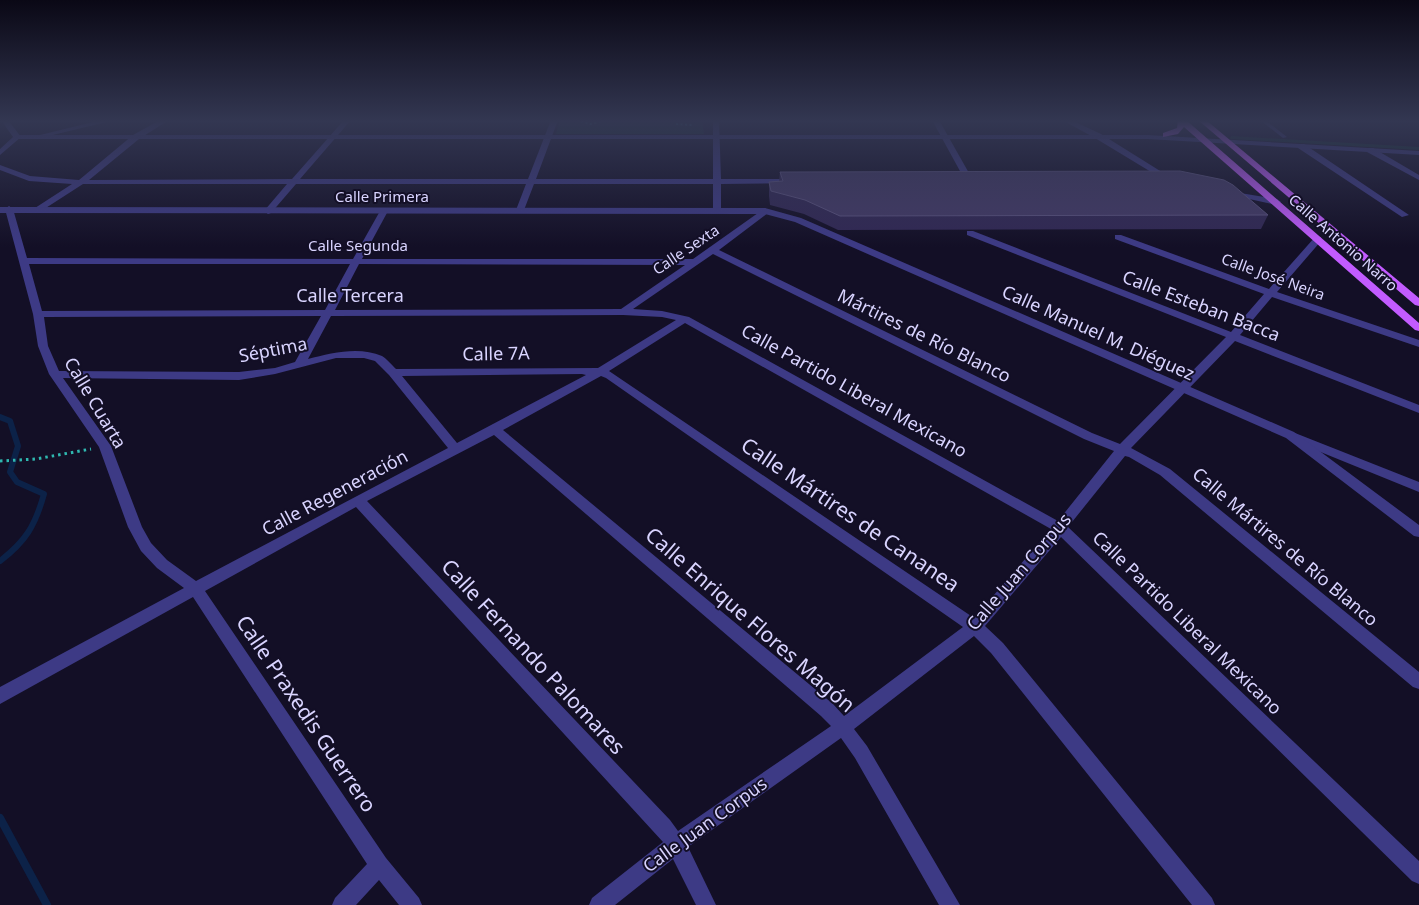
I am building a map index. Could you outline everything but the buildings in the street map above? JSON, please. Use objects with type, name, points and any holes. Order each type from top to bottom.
[{"type":"main road","name":"Calle Antonio Narro","points":[[1229,162],[1419,328]]},
{"type":"main road","name":"Calle Antonio Narro","points":[[1250,162],[1419,303]]},
{"type":"street","points":[[38,210],[81,182],[105,162]]},
{"type":"street","points":[[268,210],[311,162]]},
{"type":"street","points":[[520,210],[539,162]]},
{"type":"street","points":[[717,162],[717,210]]},
{"type":"street","points":[[959,162],[970,182]]},
{"type":"street","points":[[1141,162],[1173,182],[1160,181]]},
{"type":"street","points":[[1325,162],[1405,215]]},
{"type":"street","points":[[1391,162],[1419,178]]},
{"type":"street","points":[[0,167],[21,178],[81,182],[804,182]]},
{"type":"street","points":[[960,182],[980,182]]},
{"type":"street","points":[[1220,191],[1277,202]]},
{"type":"street","name":"Calle Primera","points":[[4,210],[765,211]]},
{"type":"street","name":"Calle Cuarta","points":[[4,210],[23,261],[38,314],[43,346],[55,374],[105,446],[135,527],[146,547],[162,564],[196,588]]},
{"type":"street","points":[[300,364],[384,211]]},
{"type":"street","name":"Calle Sexta","points":[[623,312],[765,211]]},
{"type":"street","name":"Calle Manuel M. Diéguez","points":[[765,211],[798,220],[1182,390],[1419,487]]},
{"type":"street","name":"Calle Esteban Bacca","points":[[970,233],[1419,409]]},
{"type":"street","name":"Calle José Neira","points":[[1118,237],[1270,293],[1417,344]]},
{"type":"street","name":"Calle Juan Corpus","points":[[599,905],[676,844],[843,726],[975,627],[1060,528],[1122,449],[1233,336],[1318,239]]},
{"type":"street","name":"Mártires de Río Blanco","points":[[712,250],[1088,436],[1122,449]]},
{"type":"street","name":"Calle Segunda","points":[[23,261],[693,262]]},
{"type":"street","name":"Calle Tercera","points":[[38,314],[623,312],[662,314]]},
{"type":"street","name":"Calle Partido Liberal Mexicano","points":[[662,314],[686,319],[1060,528],[1078,543],[1419,874]]},
{"type":"street","name":"Calle Regeneración","points":[[0,696],[358,500],[495,430],[600,372],[686,319]]},
{"type":"street","name":"Séptima","points":[[55,374],[239,376],[275,371],[336,355],[364,355],[379,360],[393,373],[456,450]]},
{"type":"street","name":"Calle 7A","points":[[393,373],[600,372]]},
{"type":"street","name":"Calle Mártires de Cananea","points":[[600,372],[634,393],[975,627],[997,648],[1205,905]]},
{"type":"street","name":"Calle Enrique Flores Magón","points":[[495,430],[827,710],[843,726],[861,752],[950,905]]},
{"type":"street","points":[[1290,435],[1419,532]]},
{"type":"street","name":"Calle Mártires de Río Blanco","points":[[1122,449],[1165,472],[1419,682]]},
{"type":"street","name":"Calle Fernando Palomares","points":[[358,500],[663,827],[676,844],[706,905]]},
{"type":"street","name":"Calle Praxedis Guerrero","points":[[196,588],[379,865]]},
{"type":"street","points":[[342,905],[379,865],[412,905]]},
{"type":"path","points":[[0,461],[36,459],[78,451]]},
{"type":"waterway","points":[[0,417],[10,421],[18,446],[10,472],[17,482],[44,494],[37,515],[28,532],[17,547],[0,561]]},
{"type":"waterway","points":[[0,818],[47,905]]}]
